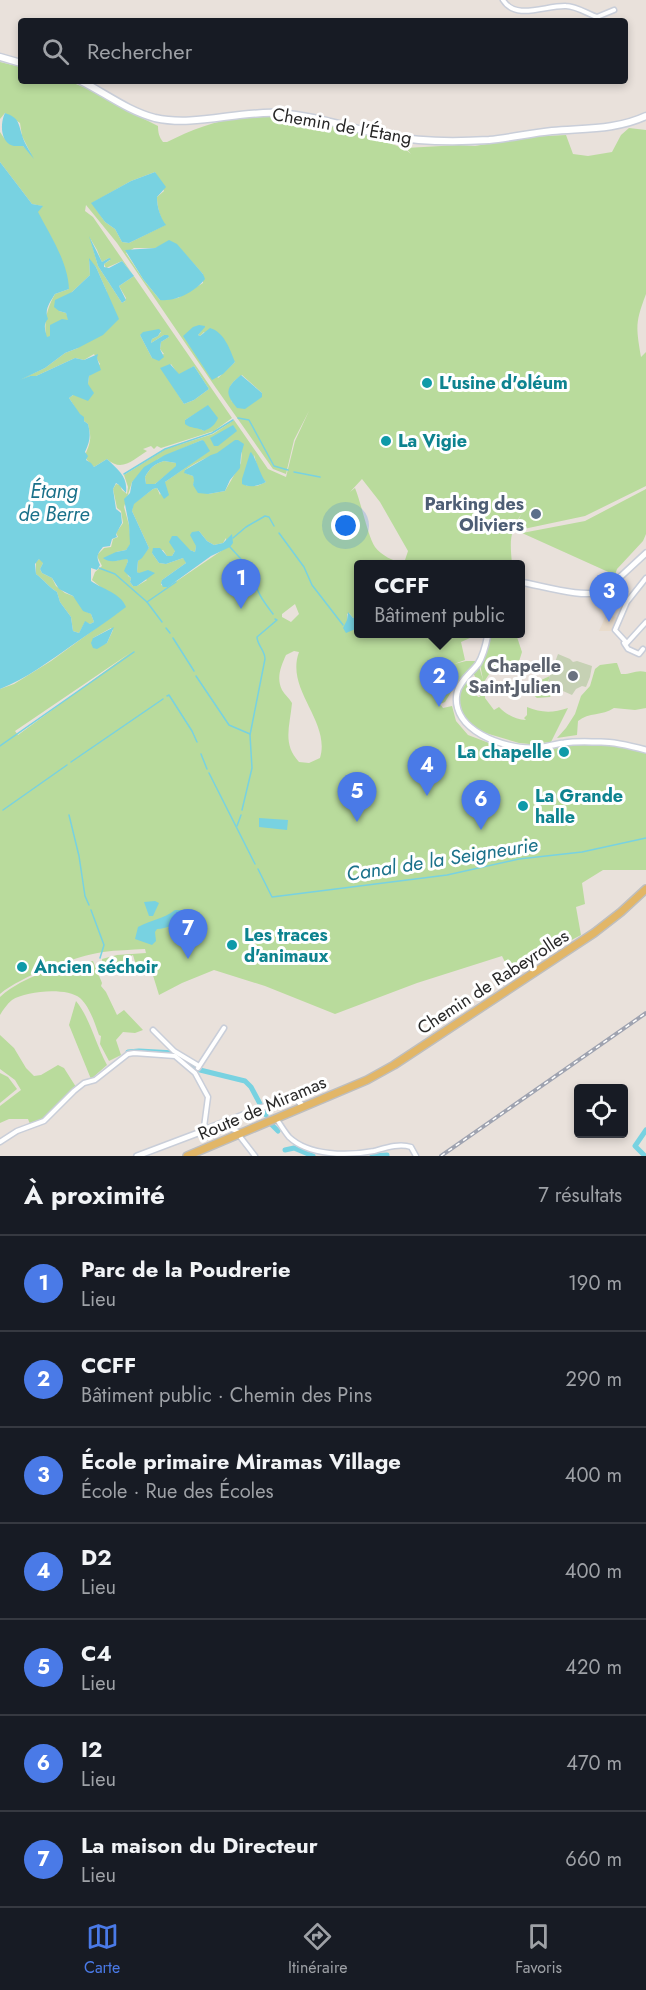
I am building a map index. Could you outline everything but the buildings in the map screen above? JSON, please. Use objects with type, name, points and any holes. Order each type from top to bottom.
[{"type":"main road","points":[[0,57],[18,62]]},
{"type":"main road","name":"Chemin de l’Étang","points":[[87,84],[141,113],[167,120],[280,113],[388,136],[431,140],[489,140],[546,131],[603,127],[629,123],[646,116]]},
{"type":"main road","name":"Chemin de Rabeyrolles","points":[[350,1087],[402,1060],[569,950],[611,920],[646,889]]},
{"type":"main road","name":"Route de Miramas","points":[[187,1156],[350,1087]]},
{"type":"street","points":[[503,0],[507,7],[514,10],[567,6],[597,17],[614,10]]},
{"type":"street","points":[[525,583],[581,593],[602,592],[646,553]]},
{"type":"street","points":[[642,652],[628,649],[615,630],[627,602],[646,578]]},
{"type":"street","points":[[621,638],[627,644],[646,622]]},
{"type":"street","points":[[487,638],[483,655],[458,689],[456,699],[463,719],[474,731],[514,746],[531,748],[562,743],[604,742],[646,750]]},
{"type":"street","points":[[195,1073],[224,1028]]},
{"type":"street","points":[[153,1030],[174,1051],[199,1066]]},
{"type":"street","points":[[0,1142],[17,1131],[44,1121],[84,1083],[95,1080],[128,1054],[175,1056],[195,1073],[208,1097],[208,1133],[201,1135],[198,1133],[137,1156]]},
{"type":"street","points":[[207,1127],[287,1098],[296,1099],[303,1106]]},
{"type":"street","points":[[275,1118],[295,1142],[317,1152],[365,1153],[403,1145],[411,1147],[416,1156]]},
{"type":"street","points":[[219,1124],[239,1133],[255,1156]]},
{"type":"shaded area","points":[[607,613],[617,618],[612,630],[599,631]]},
{"type":"green space","points":[[0,62],[18,66],[18,84],[76,84],[86,88],[158,126],[163,142],[222,121],[259,116],[314,122],[386,140],[411,154],[406,148],[475,146],[527,137],[566,135],[573,154],[588,156],[612,152],[621,135],[629,128],[646,130],[646,294],[638,319],[637,332],[641,357],[646,352],[646,486],[585,516],[519,530],[514,528],[511,537],[512,560],[405,560],[408,551],[380,502],[362,479],[350,492],[355,488],[375,547],[393,560],[354,560],[354,618],[349,613],[347,621],[354,629],[354,638],[470,638],[461,642],[465,660],[454,664],[477,661],[445,702],[440,704],[443,708],[452,706],[456,721],[468,735],[497,746],[533,750],[566,744],[602,743],[646,752],[646,870],[603,870],[582,883],[585,904],[576,907],[581,935],[530,962],[512,976],[502,956],[417,983],[335,1014],[265,986],[214,970],[159,995],[151,969],[143,969],[136,965],[133,955],[126,958],[127,970],[125,972],[121,964],[103,967],[102,959],[117,955],[146,953],[145,949],[103,952],[78,958],[21,980],[0,994],[0,689],[14,684],[51,661],[125,607],[92,580],[95,572],[102,566],[98,554],[104,548],[111,547],[123,523],[113,489],[116,484],[120,485],[127,494],[128,487],[124,475],[166,449],[213,434],[234,420],[268,469],[286,477],[295,441],[309,411],[294,440],[286,474],[273,469],[117,243],[86,205],[85,211],[93,217],[133,274],[122,261],[106,268],[104,264],[110,260],[109,258],[102,262],[90,238],[98,266],[122,303],[126,298],[119,286],[134,276],[232,418],[214,431],[161,448],[157,446],[154,449],[151,446],[143,449],[147,451],[123,465],[112,463],[107,459],[94,467],[89,463],[86,457],[90,438],[88,424],[69,398],[88,384],[89,376],[100,364],[94,354],[84,360],[75,358],[36,376],[19,380],[45,368],[65,353],[78,348],[107,292],[96,267],[89,260],[90,275],[72,292],[59,311],[66,313],[69,320],[50,337],[46,337],[45,326],[52,299],[55,294],[69,289],[54,243],[37,212],[42,206],[32,204],[0,162],[0,132],[4,138],[23,146],[31,154],[22,136],[20,123],[5,113],[0,119]],"holes":[[[155,172],[164,191],[157,197],[159,212],[165,225],[129,243],[122,242],[115,229],[105,222],[92,203],[131,181]],[[176,244],[203,274],[203,283],[178,298],[160,300],[126,253],[134,248],[155,248]],[[193,327],[201,331],[198,335],[200,336],[204,332],[235,362],[218,378]],[[161,332],[152,339],[151,343],[164,335],[169,337],[161,342],[160,349],[164,354],[152,358],[140,335]],[[171,364],[178,374],[194,366],[209,389],[184,404],[164,372]],[[242,375],[262,393],[253,402],[232,402],[230,390],[234,381]],[[208,406],[204,431],[185,420]],[[202,440],[209,451],[165,482],[160,495],[157,488],[153,489],[133,504],[132,511],[149,548],[138,561],[137,572],[147,580],[137,586],[133,586],[130,582],[131,578],[128,576],[126,567],[127,558],[115,561],[116,552],[126,550],[131,544],[124,507],[132,482],[158,459]],[[242,449],[241,463],[225,491],[208,494],[193,485],[195,480],[193,476],[185,473],[185,470],[206,458]],[[254,455],[260,475],[266,482],[257,486],[246,486]],[[199,531],[207,541],[214,545],[223,543],[226,538],[227,547],[168,587],[161,585],[162,580],[186,563],[185,559],[166,564],[159,563],[152,553],[163,550],[167,556],[172,556],[175,551],[195,552]],[[295,604],[299,614],[291,622],[282,617],[282,614]],[[111,628],[113,630],[107,643],[101,645],[93,638]],[[294,651],[299,652],[296,666],[298,679],[322,744],[320,758],[309,763],[299,762],[290,748],[288,734],[292,703],[283,692],[279,677],[286,655]],[[130,653],[18,735],[15,731]]]},
{"type":"green space","points":[[164,461],[176,463],[177,466],[155,484],[146,484],[145,477],[149,471]]},
{"type":"green space","points":[[646,489],[646,534],[643,541],[617,569],[615,575],[522,533],[585,521]]},
{"type":"green space","points":[[39,559],[43,560],[40,569],[42,573],[52,578],[56,586],[73,596],[91,614],[94,622],[90,624],[85,622],[79,633],[73,631],[71,617],[60,602],[57,592],[36,574],[36,562]]},
{"type":"green space","points":[[489,638],[517,638],[522,652],[515,674],[506,666],[501,665],[494,668],[484,682],[487,693],[485,698],[494,710],[499,707],[511,716],[522,720],[526,720],[524,718],[527,715],[527,707],[547,712],[568,708],[551,742],[519,743],[472,729],[464,717],[458,697],[459,690],[470,676],[471,687],[480,697],[473,673],[479,666],[483,680],[480,664]]},
{"type":"green space","points":[[558,654],[573,662],[577,661],[592,666],[586,687],[576,689],[572,695],[547,684]]},
{"type":"green space","points":[[617,663],[621,674],[646,672],[646,708],[635,710],[614,708],[587,716],[578,721],[577,735],[557,738],[575,714],[581,696],[590,686],[595,669],[600,665]]},
{"type":"green space","points":[[550,676],[547,684],[556,688],[550,697],[537,698],[530,692],[530,685]]},
{"type":"green space","points":[[93,961],[102,983],[101,986],[117,1015],[124,1010],[143,1030],[135,1033],[123,1032],[116,1040],[121,1055],[109,1061],[100,1044],[101,1036],[84,1002],[65,992],[27,994],[18,997],[7,1005],[0,1015],[0,997],[10,989],[32,977]]},
{"type":"green space","points":[[76,1001],[107,1065],[91,1079],[69,1025]]},
{"type":"green space","points":[[0,1035],[14,1048],[26,1068],[34,1076],[41,1075],[58,1065],[64,1068],[76,1087],[49,1114],[37,1122],[30,1124],[28,1119],[9,1119],[0,1123],[0,1106],[21,1090],[15,1080],[0,1069]]},
{"type":"green space","points":[[0,1073],[8,1077],[17,1089],[0,1103]]},
{"type":"water","points":[[5,113],[17,121],[34,159],[23,146],[14,146],[6,141],[2,132]]},
{"type":"water","name":"Étang de Berre","points":[[0,162],[32,204],[43,206],[38,212],[58,249],[68,279],[69,289],[55,294],[48,306],[48,319],[45,323],[47,337],[50,336],[50,325],[62,319],[68,320],[66,313],[54,307],[55,300],[72,292],[90,275],[89,258],[96,267],[119,319],[103,335],[65,353],[45,368],[20,380],[36,376],[75,358],[84,360],[98,354],[101,370],[89,376],[88,384],[94,393],[88,401],[73,395],[69,398],[88,424],[90,435],[85,452],[88,456],[86,460],[94,467],[107,459],[125,482],[126,493],[116,483],[113,489],[116,509],[121,513],[122,523],[116,534],[117,537],[112,539],[110,546],[103,547],[99,552],[100,565],[97,570],[91,568],[91,581],[116,595],[126,607],[38,669],[0,689]],"holes":[[[39,559],[43,563],[40,569],[42,573],[52,578],[59,589],[73,596],[83,611],[91,614],[94,622],[90,624],[85,621],[79,633],[73,631],[71,617],[60,602],[57,592],[36,574],[35,564]]]},
{"type":"water","points":[[155,172],[166,187],[157,197],[159,212],[166,225],[129,243],[122,242],[115,229],[105,222],[91,203],[131,181]]},
{"type":"water","points":[[89,236],[102,262],[111,259],[104,264],[104,267],[109,268],[122,261],[134,276],[119,286],[126,300],[122,303],[98,266]]},
{"type":"water","points":[[169,240],[177,244],[205,279],[185,295],[160,300],[143,279],[125,250],[155,248]]},
{"type":"water","points":[[199,325],[205,326],[198,335],[200,336],[210,328],[219,333],[235,362],[223,374],[212,380],[183,336]]},
{"type":"water","points":[[159,329],[161,331],[151,343],[164,335],[169,337],[161,342],[160,349],[164,357],[159,361],[152,358],[140,335],[143,332]]},
{"type":"water","points":[[170,364],[179,374],[194,366],[209,389],[184,404],[160,368]]},
{"type":"water","points":[[241,375],[262,393],[262,397],[245,409],[237,408],[228,390]]},
{"type":"water","points":[[208,405],[218,418],[213,426],[204,431],[185,424],[185,420]]},
{"type":"water","points":[[233,425],[237,431],[218,446],[214,446],[210,438]]},
{"type":"water","points":[[202,440],[210,451],[165,482],[169,495],[164,499],[157,488],[134,504],[132,511],[149,548],[138,561],[137,572],[148,570],[155,573],[137,586],[133,586],[130,582],[131,578],[124,571],[127,559],[112,561],[103,558],[126,550],[130,544],[124,499],[130,493],[132,482],[144,467],[165,455]],"holes":[[[164,461],[176,463],[176,466],[155,484],[146,484],[145,477],[155,465]]]},
{"type":"water","points":[[235,440],[244,444],[240,468],[230,480],[225,491],[198,493],[193,485],[193,476],[184,473],[185,470],[217,453]]},
{"type":"water","points":[[251,452],[266,482],[251,486],[242,484],[242,479]]},
{"type":"water","points":[[199,531],[207,541],[214,545],[223,543],[232,534],[233,543],[168,587],[163,587],[162,580],[186,563],[183,558],[166,564],[159,563],[152,553],[153,548],[160,548],[167,556],[172,556],[175,551],[169,542],[172,536],[177,536],[190,550],[195,552],[196,546],[190,535],[192,532]]},
{"type":"water","points":[[348,612],[354,618],[354,630],[346,633],[343,628]]},
{"type":"water","points":[[114,627],[107,643],[97,649],[93,648],[91,643],[93,638]]},
{"type":"water","points":[[259,818],[288,820],[287,830],[259,827]]},
{"type":"water","points":[[144,902],[159,903],[153,916],[149,916]]},
{"type":"water","points":[[175,910],[182,910],[189,917],[169,927],[157,929],[156,941],[152,945],[135,939],[138,927]]},
{"type":"waterway","points":[[238,418],[249,420],[274,466],[288,470]]},
{"type":"waterway","points":[[124,474],[165,449],[212,433],[233,420]]},
{"type":"waterway","points":[[294,472],[320,477]]},
{"type":"waterway","points":[[233,538],[265,516],[269,517],[274,526]]},
{"type":"waterway","points":[[279,533],[304,567],[312,585],[343,625]]},
{"type":"waterway","points":[[230,547],[251,570]]},
{"type":"waterway","points":[[99,568],[115,574],[147,602],[176,582]]},
{"type":"waterway","points":[[254,575],[258,591],[273,614]]},
{"type":"waterway","points":[[147,602],[162,622]]},
{"type":"waterway","points":[[242,810],[252,768],[250,735],[265,659],[257,637],[277,620],[275,619]]},
{"type":"waterway","points":[[166,628],[170,633]]},
{"type":"waterway","points":[[173,638],[194,671]]},
{"type":"waterway","points":[[0,746],[134,652]]},
{"type":"waterway","points":[[196,676],[229,725],[250,734]]},
{"type":"waterway","points":[[167,696],[169,695],[197,742]]},
{"type":"waterway","points":[[71,762],[163,699]]},
{"type":"waterway","points":[[201,754],[207,769]]},
{"type":"waterway","points":[[3,810],[67,765]]},
{"type":"waterway","points":[[209,773],[255,864]]},
{"type":"waterway","points":[[69,815],[79,856],[85,896],[89,905]]},
{"type":"waterway","points":[[237,826],[241,815]]},
{"type":"waterway","name":"Canal de la Seigneurie","points":[[258,869],[272,897],[447,875],[519,859],[582,852],[646,838]]},
{"type":"waterway","points":[[91,910],[104,945],[100,958]]},
{"type":"waterway","points":[[128,1052],[175,1053],[200,1070],[245,1081],[251,1087],[266,1115]]},
{"type":"waterway","points":[[271,1124],[278,1131]]},
{"type":"waterway","points":[[645,1156],[635,1146],[646,1130]]},
{"type":"waterway","points":[[285,1150],[294,1148],[313,1156]]},
{"type":"waterway","points":[[372,1156],[387,1155]]},
{"type":"railway","points":[[441,1156],[646,1013]]},
{"type":"place","name":"L'usine d'oléum","points":[[427,383]]},
{"type":"place","name":"La Vigie","points":[[386,441]]},
{"type":"place","name":"Parking des Oliviers","points":[[536,514]]},
{"type":"place","name":"Parc de la Poudrerie","points":[[241,609]]},
{"type":"place","name":"École primaire Miramas Village","points":[[609,622]]},
{"type":"place","name":"Chapelle Saint-Julien","points":[[573,676]]},
{"type":"place","name":"CCFF","points":[[439,707]]},
{"type":"place","name":"La chapelle","points":[[564,752]]},
{"type":"place","name":"D2","points":[[427,796]]},
{"type":"place","name":"La Grande halle","points":[[523,806]]},
{"type":"place","name":"C4","points":[[357,822]]},
{"type":"place","name":"I2","points":[[481,830]]},
{"type":"place","name":"Les traces d'animaux","points":[[232,945]]},
{"type":"place","name":"La maison du Directeur","points":[[188,959]]},
{"type":"place","name":"Ancien séchoir","points":[[22,967]]}]
